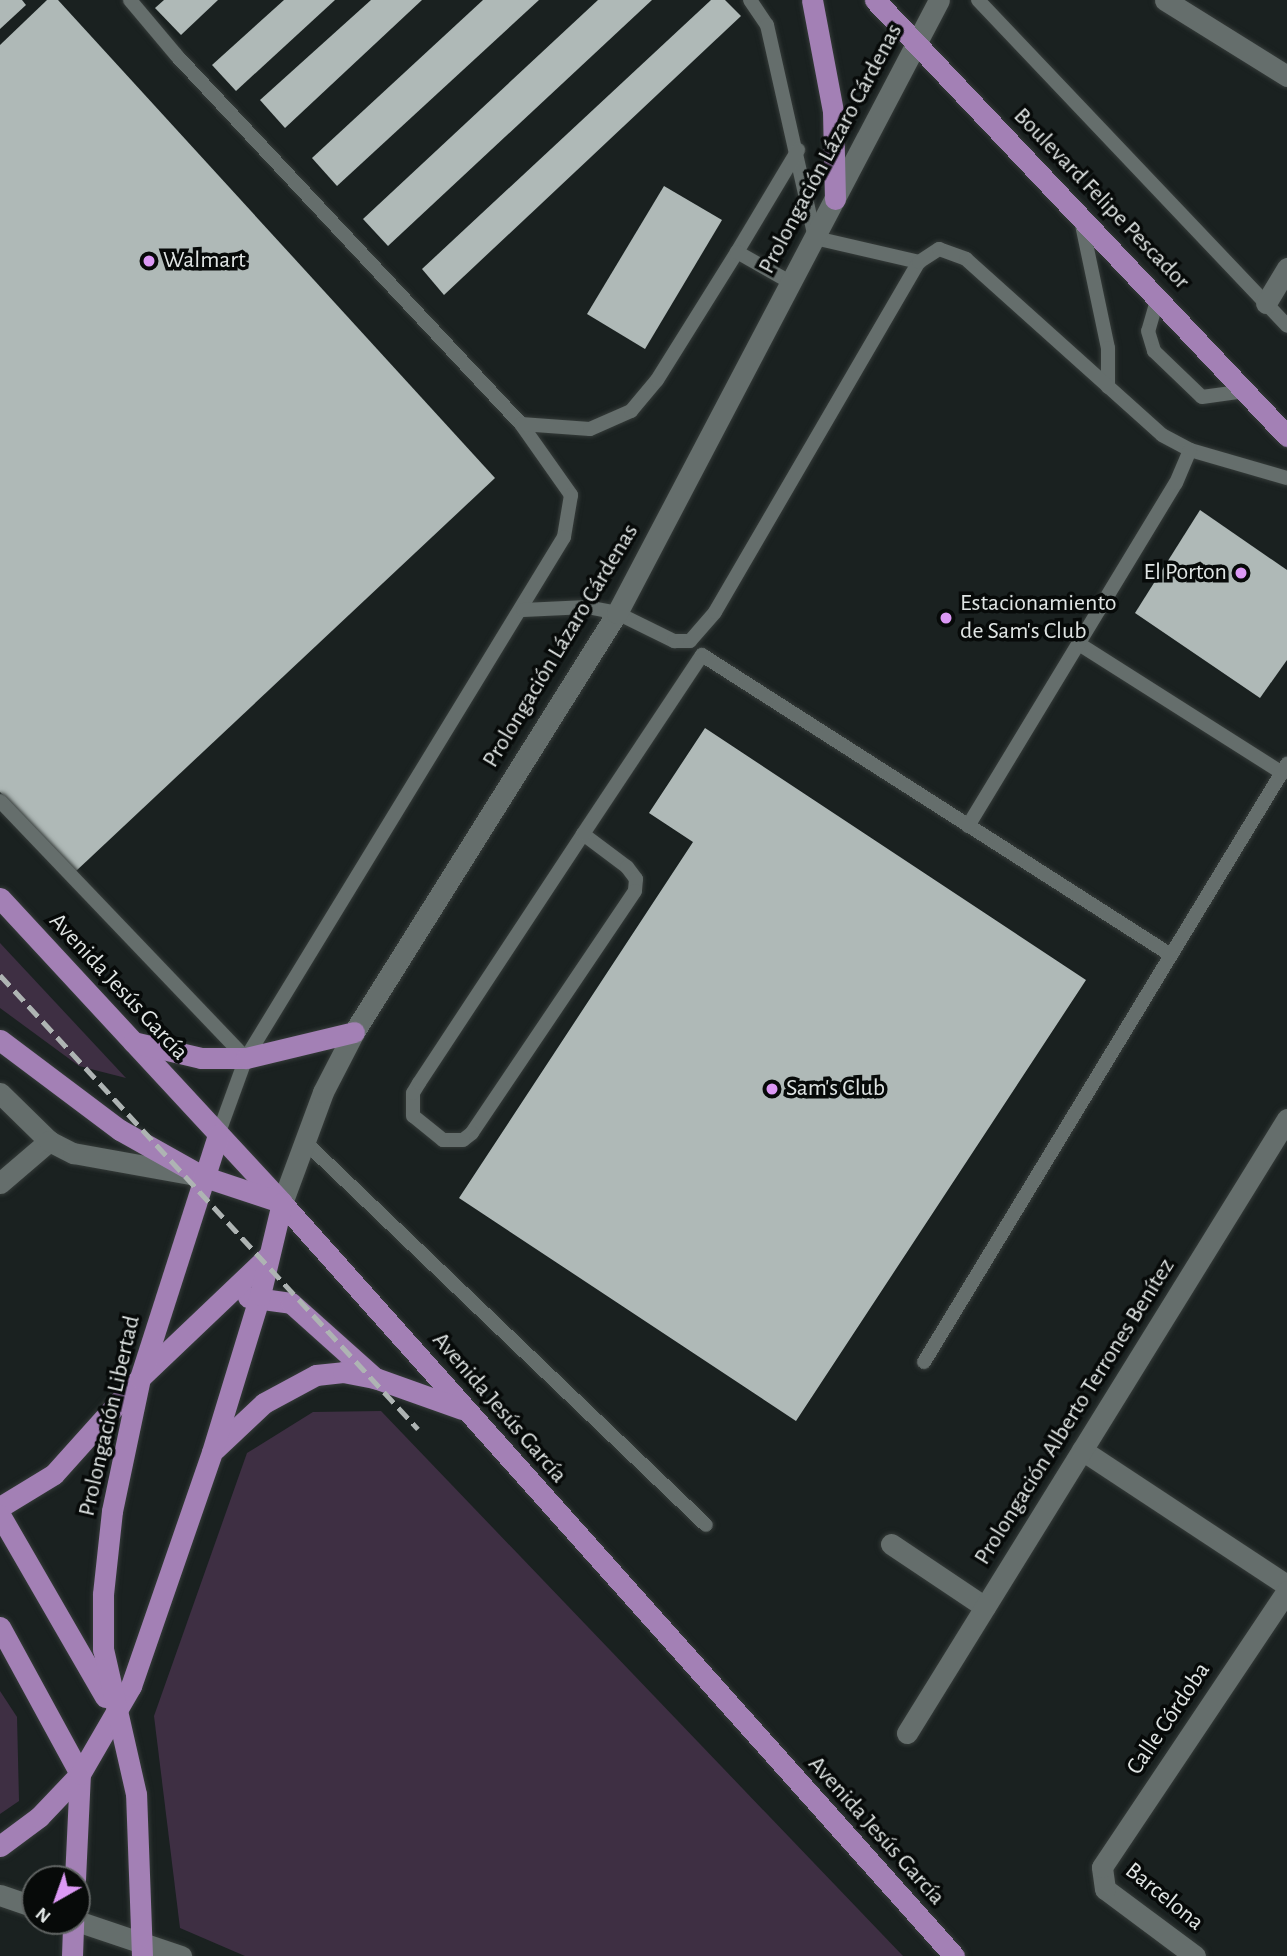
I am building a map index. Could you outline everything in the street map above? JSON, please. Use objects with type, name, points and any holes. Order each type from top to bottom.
[{"type":"main road","points":[[811,0],[833,111],[835,200]]},
{"type":"main road","name":"Boulevard Felipe Pescador","points":[[875,0],[1287,436]]},
{"type":"main road","name":"Avenida Jesús García","points":[[0,898],[282,1202],[954,1956]]},
{"type":"main road","points":[[133,1042],[201,1058],[246,1058],[354,1032]]},
{"type":"main road","points":[[0,1040],[120,1130],[202,1176],[282,1202],[260,1295],[212,1452],[131,1686],[80,1774],[39,1817],[0,1846]]},
{"type":"main road","name":"Prolongación Libertad","points":[[141,1948],[136,1794],[130,1753],[115,1717],[103,1649],[103,1594],[112,1511],[140,1378],[202,1176],[218,1135]]},
{"type":"main road","points":[[0,1507],[54,1475],[140,1378],[269,1255]]},
{"type":"main road","points":[[218,1301],[260,1295],[291,1303],[375,1378]]},
{"type":"main road","points":[[212,1452],[287,1387],[316,1375],[343,1372],[375,1378],[467,1411]]},
{"type":"main road","points":[[0,1515],[71,1632],[115,1717]]},
{"type":"main road","points":[[0,1626],[80,1774],[76,1865]]},
{"type":"main road","points":[[72,1956],[74,1935]]},
{"type":"street","name":"Prolongación Lázaro Cárdenas","points":[[282,1202],[303,1140],[354,1032],[617,613],[939,0]]},
{"type":"street","points":[[1165,0],[1287,76]]},
{"type":"street","points":[[1266,303],[1287,268]]},
{"type":"street","points":[[0,1093],[49,1140],[99,1159],[202,1176]]},
{"type":"street","name":"Prolongación Alberto Terrones Benítez","points":[[907,1732],[1287,1119]]},
{"type":"street","points":[[0,1183],[49,1140]]},
{"type":"street","points":[[1082,1450],[1287,1585]]},
{"type":"street","points":[[891,1544],[985,1607]]},
{"type":"street","name":"Calle Córdoba","points":[[1101,1878],[1110,1855],[1287,1591]]},
{"type":"street","name":"Barcelona","points":[[1101,1878],[1113,1896],[1195,1956]]},
{"type":"street","points":[[0,1895],[21,1902]]},
{"type":"street","points":[[91,1928],[141,1948],[181,1956]]},
{"type":"lane","points":[[130,0],[177,56],[521,424],[565,482],[572,509],[564,537],[523,610],[246,1058],[218,1135]]},
{"type":"lane","points":[[750,0],[767,26],[798,150],[815,238],[919,262]]},
{"type":"lane","name":"Boulevard Felipe Pescador","points":[[978,0],[1287,326]]},
{"type":"lane","points":[[521,424],[590,429],[631,411],[657,380],[798,150]]},
{"type":"lane","points":[[1080,214],[1108,348],[1108,387]]},
{"type":"lane","points":[[523,610],[587,607],[617,613],[674,641],[690,641],[715,612],[926,253],[952,250],[1003,292],[1162,435],[1190,450],[1287,478]]},
{"type":"lane","points":[[737,253],[790,282]]},
{"type":"lane","points":[[1158,298],[1148,331],[1154,351],[1202,397],[1245,391]]},
{"type":"lane","points":[[968,825],[1181,475],[1190,450]]},
{"type":"lane","points":[[924,1362],[1284,768],[1079,644]]},
{"type":"lane","points":[[583,834],[633,873],[635,891],[472,1133],[463,1140],[443,1140],[413,1116],[413,1093],[583,834],[702,655],[1171,955]]},
{"type":"lane","points":[[0,801],[246,1058]]},
{"type":"lane","points":[[303,1140],[706,1525]]},
{"type":"shaded area","points":[[0,943],[126,1078],[79,1066],[0,1008]]},
{"type":"shaded area","points":[[381,1411],[903,1956],[245,1956],[180,1928],[154,1716],[247,1453],[313,1412]]},
{"type":"shaded area","points":[[0,1691],[17,1717],[19,1801],[0,1814]]},
{"type":"building","points":[[0,0],[22,0],[26,5],[0,29]]},
{"type":"building","name":"Walmart","points":[[47,0],[58,0],[495,478],[75,872],[0,792],[0,45]]},
{"type":"building","points":[[164,0],[218,0],[181,35],[155,8]]},
{"type":"building","points":[[284,0],[335,0],[236,91],[212,65]]},
{"type":"building","points":[[371,0],[422,0],[285,128],[260,100]]},
{"type":"building","points":[[483,0],[539,0],[337,186],[312,158]]},
{"type":"building","points":[[598,0],[652,0],[388,246],[363,219]]},
{"type":"building","points":[[711,0],[725,0],[741,16],[444,295],[422,269]]},
{"type":"building","points":[[664,186],[722,220],[645,349],[587,314]]},
{"type":"building","points":[[1200,510],[1287,570],[1287,660],[1260,698],[1135,613]]},
{"type":"building","name":"Sam's Club","points":[[705,728],[1086,980],[796,1421],[459,1198],[693,842],[649,813]]},
{"type":"railway","points":[[0,975],[418,1429]]},
{"type":"place","name":"Walmart","points":[[149,261]]},
{"type":"place","name":"El Porton","points":[[1241,573]]},
{"type":"place","name":"Estacionamiento de Sam's Club","points":[[946,618]]},
{"type":"place","name":"Sam's Club","points":[[772,1089]]}]
